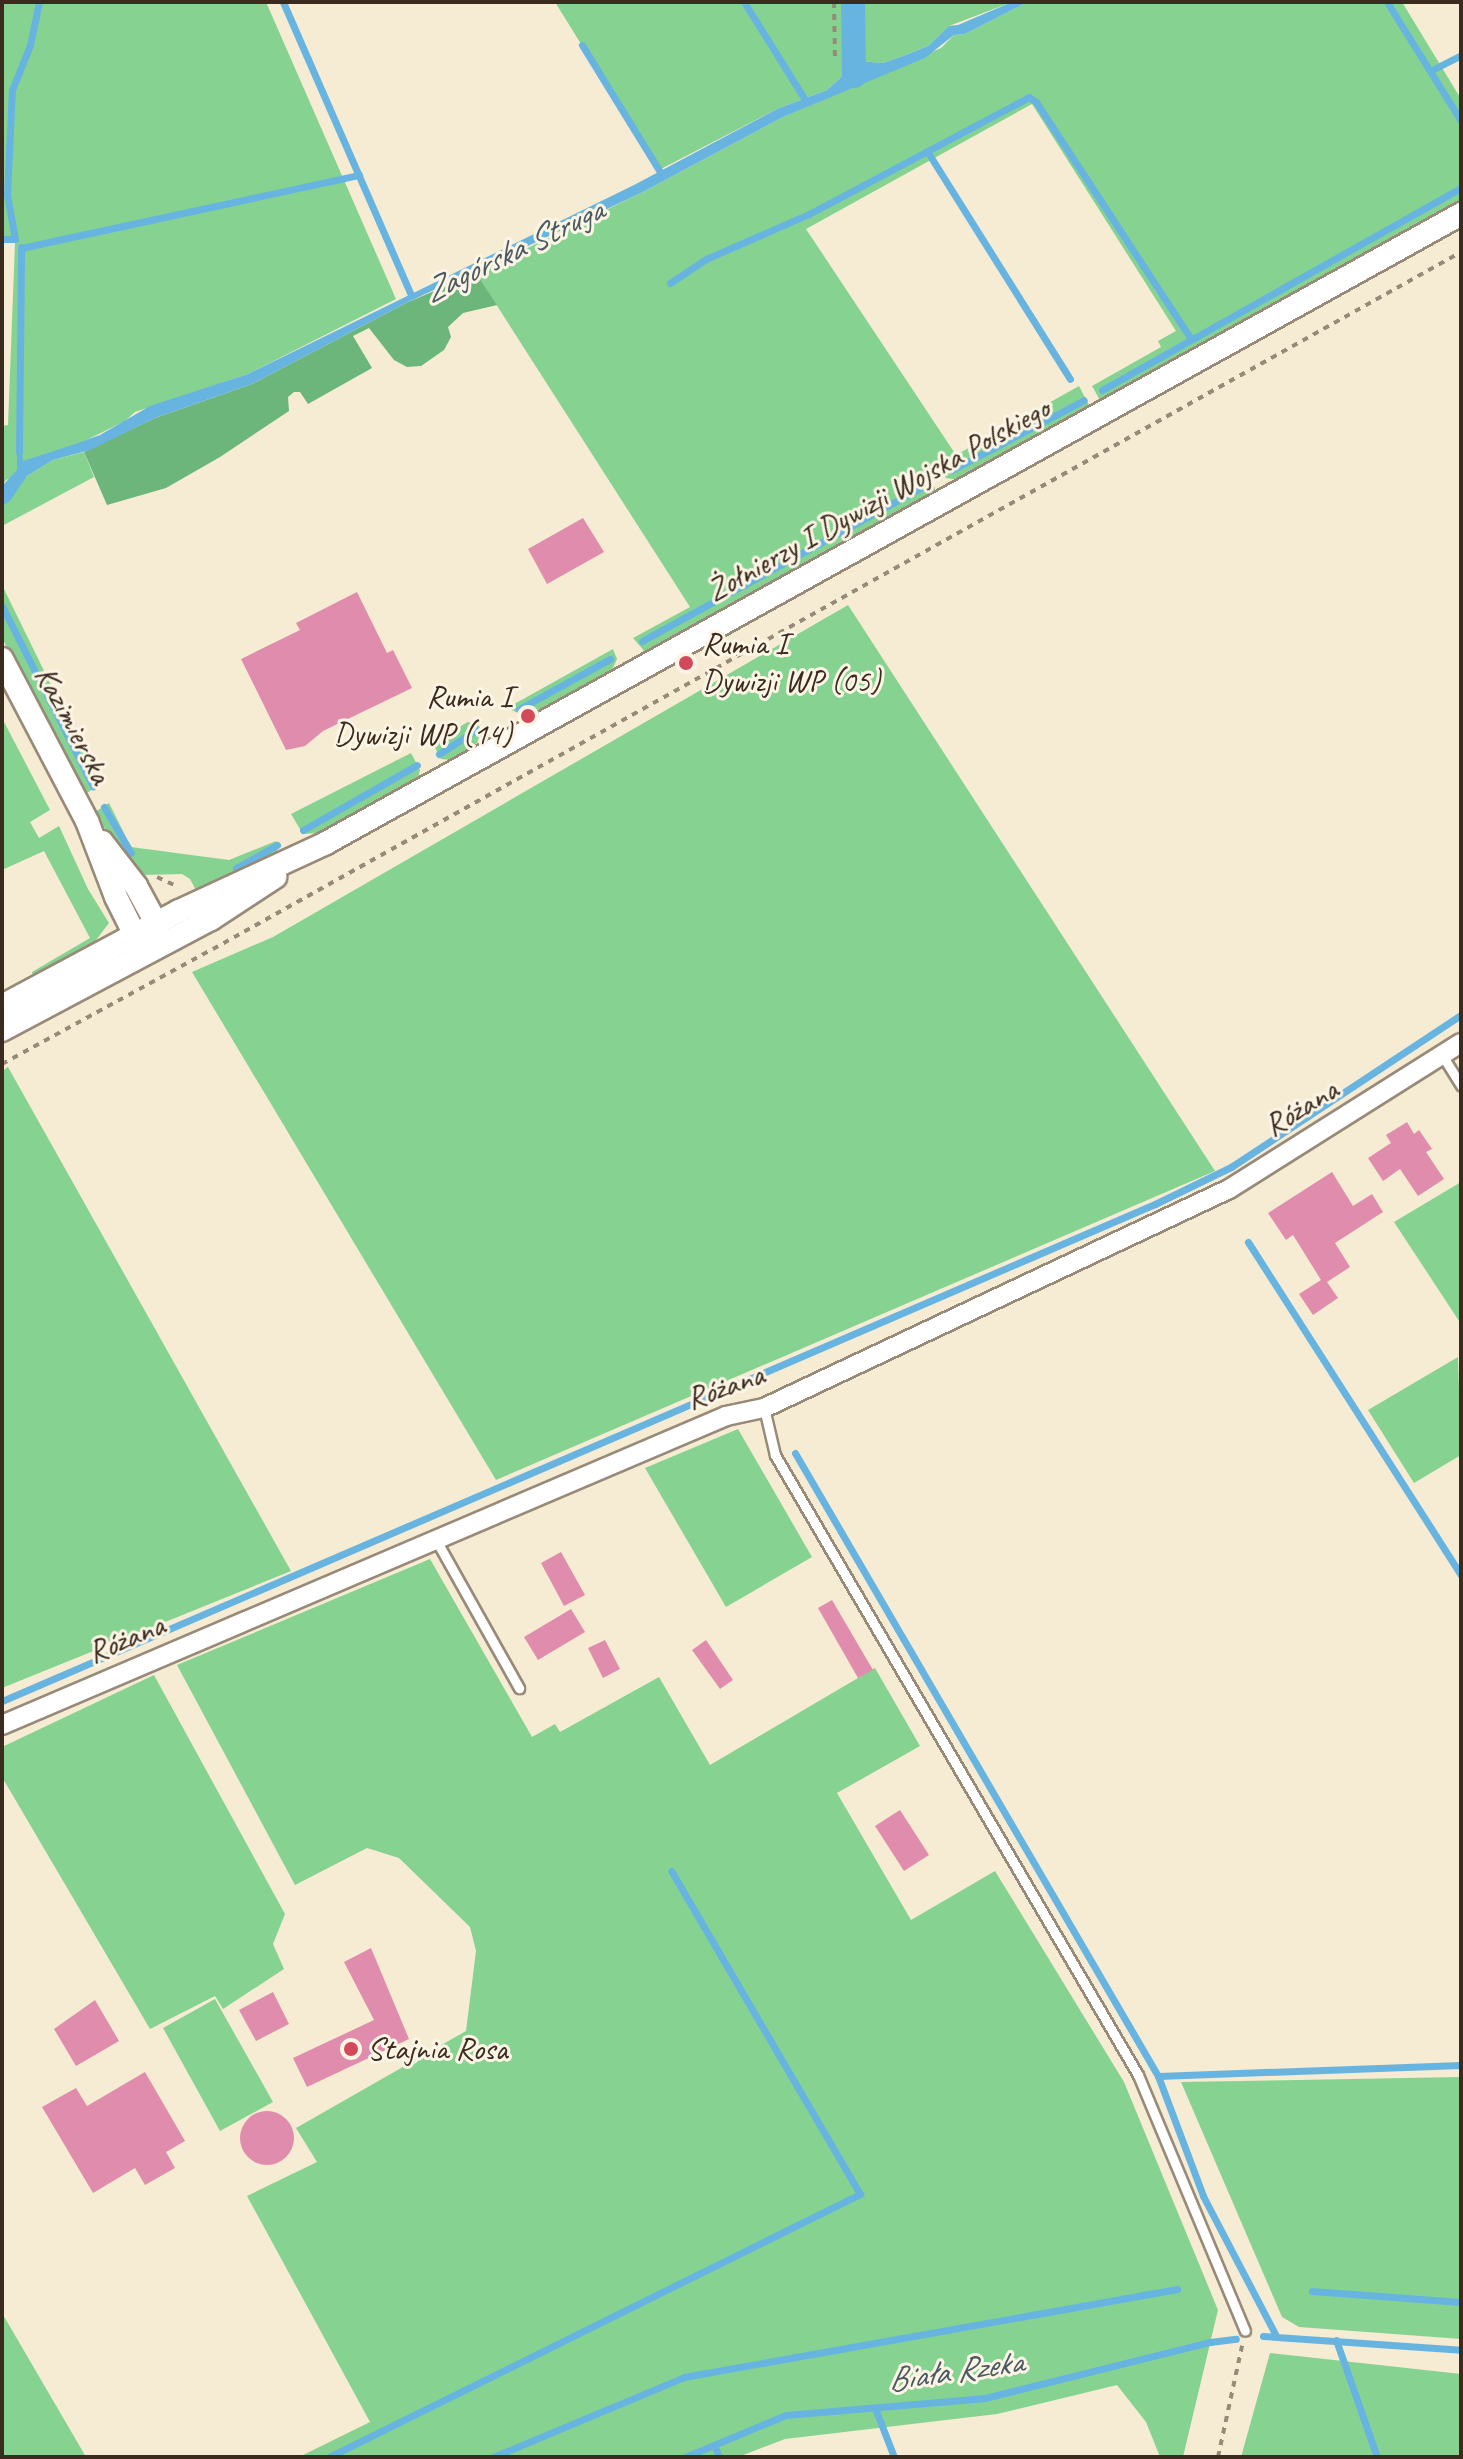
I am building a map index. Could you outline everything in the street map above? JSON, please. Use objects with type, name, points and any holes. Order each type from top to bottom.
[{"type":"street","name":"Żołnierzy I Dywizji Wojska Polskiego","points":[[2,1006],[156,923],[326,843],[1461,214]]},
{"type":"street","name":"Kazimierska","points":[[2,659],[87,821],[116,897],[135,935]]},
{"type":"street","name":"Kazimierska","points":[[87,821],[136,886],[156,923],[156,948]]},
{"type":"street","name":"Żołnierzy I Dywizji Wojska Polskiego","points":[[2,1030],[237,903],[326,843]]},
{"type":"street","points":[[135,935],[156,948]]},
{"type":"street","name":"Różana","points":[[2,1725],[726,1416],[764,1408],[1229,1189],[1461,1043]]},
{"type":"lane","points":[[1442,1055],[1461,1085]]},
{"type":"lane","points":[[764,1408],[775,1455],[1138,2075],[1245,2331]]},
{"type":"lane","points":[[436,1540],[519,1688]]},
{"type":"path","points":[[834,2],[835,58]]},
{"type":"path","points":[[2,1064],[1461,252]]},
{"type":"path","points":[[152,876],[171,883],[185,896]]},
{"type":"path","points":[[1218,2457],[1245,2331]]},
{"type":"green space","points":[[2,2],[266,2],[396,299],[248,374],[135,412],[125,421],[6,480],[2,486],[2,426],[8,425],[15,243],[2,242]]},
{"type":"green space","points":[[555,2],[1012,2],[949,26],[928,46],[903,56],[883,63],[859,61],[827,90],[777,109],[659,170]]},
{"type":"green space","points":[[1028,2],[1402,2],[1461,99],[1461,203],[1101,402],[1092,386],[1161,347],[1158,341],[1176,331],[1032,104],[806,229],[956,455],[1079,386],[1090,407],[958,480],[946,478],[938,465],[928,469],[936,492],[646,653],[633,638],[690,607],[476,273],[641,193],[783,117],[941,48],[954,35],[965,34]]},
{"type":"green space","points":[[476,273],[497,305],[463,313],[448,327],[451,337],[444,350],[421,366],[407,367],[394,360],[369,328],[353,336],[372,368],[308,404],[300,392],[294,392],[288,397],[289,411],[220,457],[166,488],[107,505],[84,452],[155,418],[252,384],[406,303]]},
{"type":"green space","points":[[84,452],[94,477],[2,526],[2,506],[27,476],[53,460]]},
{"type":"green space","points":[[2,585],[100,785],[85,794],[2,638]]},
{"type":"green space","points":[[848,605],[1215,1171],[496,1480],[192,972],[273,937]]},
{"type":"green space","points":[[613,649],[617,659],[612,670],[535,712],[518,713],[507,708]]},
{"type":"green space","points":[[2,718],[50,810],[30,822],[39,838],[59,826],[88,889],[109,923],[93,944],[33,976],[32,972],[90,938],[44,851],[2,870]]},
{"type":"green space","points":[[468,722],[478,724],[481,730],[477,743],[451,760],[441,759],[432,742]]},
{"type":"green space","points":[[411,753],[420,770],[418,778],[319,833],[303,834],[291,814]]},
{"type":"green space","points":[[109,803],[131,847],[229,860],[276,841],[279,847],[275,854],[197,892],[190,879],[182,874],[141,875],[95,812]]},
{"type":"green space","points":[[8,1067],[291,1571],[2,1688],[2,1071]]},
{"type":"green space","points":[[1461,1182],[1461,1324],[1394,1222]]},
{"type":"green space","points":[[1458,1357],[1461,1455],[1414,1483],[1368,1410]]},
{"type":"green space","points":[[738,1429],[812,1557],[726,1607],[645,1468]]},
{"type":"green space","points":[[430,1559],[532,1737],[555,1724],[560,1732],[659,1677],[710,1765],[875,1668],[920,1746],[837,1793],[911,1920],[995,1871],[1124,2082],[1218,2310],[1183,2457],[1160,2457],[1146,2422],[1117,2385],[997,2414],[785,2439],[738,2457],[299,2457],[370,2422],[247,2196],[317,2162],[296,2128],[466,2031],[476,1951],[470,1927],[399,1858],[367,1848],[295,1885],[177,1665]]},
{"type":"green space","points":[[154,1675],[285,1914],[273,1944],[284,1969],[223,2009],[215,1996],[150,2029],[2,1777],[2,1747]]},
{"type":"green space","points":[[215,1999],[273,2102],[220,2131],[163,2028]]},
{"type":"green space","points":[[1461,2077],[1461,2339],[1299,2327],[1282,2317],[1181,2082]]},
{"type":"green space","points":[[2,2313],[86,2457],[2,2457]]},
{"type":"green space","points":[[1270,2353],[1461,2374],[1461,2457],[1241,2457]]},
{"type":"water","name":"Zagórska Struga","points":[[1012,2],[1028,2],[965,34],[954,35],[925,58],[783,117],[641,193],[406,303],[252,384],[155,418],[90,450],[53,460],[27,476],[10,501],[2,506],[2,486],[17,470],[17,452],[22,452],[23,461],[78,443],[100,435],[150,406],[248,374],[634,185],[777,109],[827,90],[859,61],[883,63],[903,56],[928,46],[949,26]]},
{"type":"building","points":[[583,518],[604,552],[547,584],[528,549]]},
{"type":"building","points":[[357,592],[387,653],[393,650],[412,688],[323,731],[305,746],[286,750],[241,659],[300,630],[296,623]]},
{"type":"building","points":[[1407,1122],[1414,1134],[1419,1130],[1432,1149],[1426,1152],[1444,1179],[1418,1196],[1400,1169],[1383,1181],[1368,1158],[1391,1143],[1386,1135]]},
{"type":"building","points":[[1332,1172],[1353,1206],[1372,1194],[1383,1212],[1335,1243],[1350,1267],[1327,1282],[1338,1298],[1313,1315],[1299,1294],[1321,1280],[1293,1235],[1286,1240],[1268,1213]]},
{"type":"building","points":[[561,1552],[585,1595],[564,1606],[541,1563]]},
{"type":"building","points":[[832,1600],[873,1670],[858,1678],[818,1608]]},
{"type":"building","points":[[571,1609],[585,1632],[538,1660],[524,1637]]},
{"type":"building","points":[[605,1640],[620,1669],[603,1678],[588,1648]]},
{"type":"building","points":[[706,1640],[733,1680],[720,1689],[692,1650]]},
{"type":"building","points":[[900,1810],[929,1855],[904,1871],[875,1826]]},
{"type":"building","name":"Stajnia Rosa","points":[[371,1948],[409,2039],[307,2087],[293,2058],[374,2020],[344,1962]]},
{"type":"building","points":[[273,1992],[289,2024],[256,2041],[239,2010]]},
{"type":"building","points":[[95,2000],[119,2041],[76,2066],[54,2029]]},
{"type":"building","points":[[145,2072],[185,2141],[166,2152],[175,2168],[145,2185],[135,2168],[93,2193],[42,2107],[76,2088],[87,2106]]},
{"type":"building","points":[[267,2111],[286,2119],[294,2138],[286,2157],[267,2165],[248,2157],[240,2138],[248,2119]]},
{"type":"waterway","points":[[2,239],[15,239],[7,195],[12,90],[30,45],[39,2]]},
{"type":"waterway","name":"Zagórska Struga","points":[[283,2],[410,293]]},
{"type":"waterway","points":[[744,2],[804,98]]},
{"type":"waterway","points":[[853,2],[854,76]]},
{"type":"waterway","points":[[1387,2],[1461,121]]},
{"type":"waterway","points":[[582,45],[659,170]]},
{"type":"waterway","points":[[1430,71],[1461,55]]},
{"type":"waterway","points":[[670,283],[706,259],[809,214],[1029,97],[1036,102],[1191,339]]},
{"type":"waterway","points":[[927,151],[1070,379]]},
{"type":"waterway","points":[[21,248],[359,175]]},
{"type":"waterway","points":[[1102,390],[1461,188]]},
{"type":"waterway","points":[[19,452],[21,247]]},
{"type":"waterway","points":[[952,470],[1084,400]]},
{"type":"waterway","points":[[642,641],[926,485]]},
{"type":"waterway","points":[[2,606],[93,786]]},
{"type":"waterway","points":[[519,709],[610,659]]},
{"type":"waterway","points":[[439,754],[476,730]]},
{"type":"waterway","points":[[303,830],[417,765]]},
{"type":"waterway","points":[[104,807],[131,853]]},
{"type":"waterway","points":[[236,868],[277,845]]},
{"type":"waterway","points":[[2,1701],[1155,1204],[1231,1167],[1461,1015]]},
{"type":"waterway","points":[[1248,1242],[1461,1575]]},
{"type":"waterway","points":[[795,1453],[1158,2076],[1203,2196],[1275,2334]]},
{"type":"waterway","points":[[329,2457],[860,2194],[671,1871]]},
{"type":"waterway","points":[[1158,2076],[1461,2065]]},
{"type":"waterway","points":[[493,2457],[684,2377],[1177,2289]]},
{"type":"waterway","points":[[1312,2291],[1461,2302]]},
{"type":"waterway","name":"Biała Rzeka","points":[[1263,2336],[1461,2350]]},
{"type":"waterway","name":"Biała Rzeka","points":[[685,2457],[786,2415],[985,2398],[1210,2342],[1236,2339]]},
{"type":"waterway","points":[[1336,2340],[1377,2457]]},
{"type":"waterway","points":[[875,2408],[894,2457]]},
{"type":"waterway","points":[[714,2445],[719,2457]]},
{"type":"place","name":"Rumia I Dywizji WP (05)","points":[[686,663]]},
{"type":"place","name":"Rumia I Dywizji WP (14)","points":[[528,716]]},
{"type":"place","name":"Stajnia Rosa","points":[[351,2049]]}]
